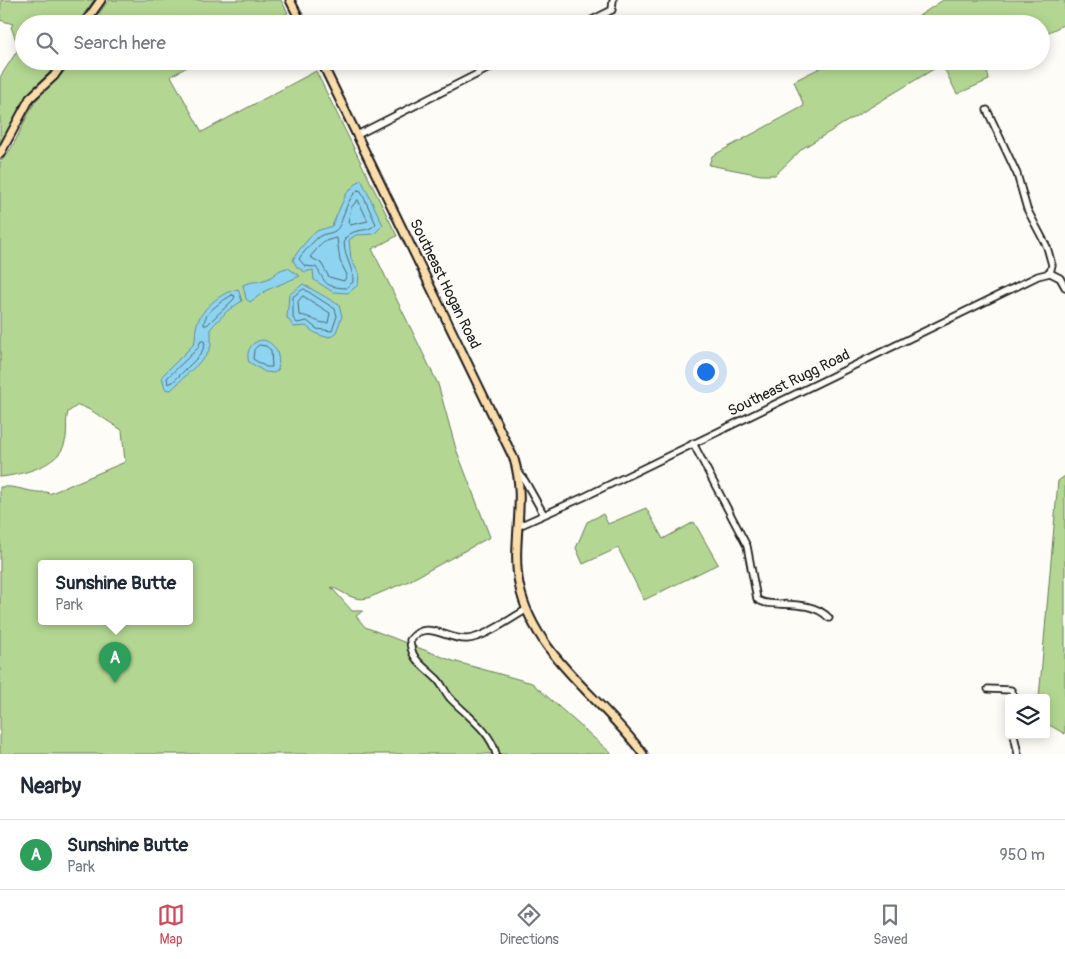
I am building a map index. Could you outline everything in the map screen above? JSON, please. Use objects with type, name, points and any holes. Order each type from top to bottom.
[{"type":"main road","points":[[90,15],[101,0]]},
{"type":"main road","points":[[290,0],[298,15]]},
{"type":"main road","points":[[0,154],[30,98],[58,70]]},
{"type":"main road","name":"Southeast Hogan Road","points":[[325,70],[505,438],[517,470],[521,498],[518,581],[526,610],[553,653],[620,725],[643,754]]},
{"type":"street","points":[[601,15],[614,8],[613,0]]},
{"type":"street","points":[[357,135],[485,70]]},
{"type":"street","points":[[987,110],[1017,174],[1027,209],[1047,247],[1052,265],[1050,273],[1060,278],[1065,287]]},
{"type":"street","name":"Southeast Rugg Road","points":[[519,526],[543,513],[573,502],[1038,276],[1050,273]]},
{"type":"street","points":[[693,443],[747,546],[757,599],[765,604],[798,604],[816,610],[829,618]]},
{"type":"street","points":[[517,470],[526,481],[543,513]]},
{"type":"street","points":[[496,754],[473,718],[451,699],[436,678],[419,666],[412,653],[410,640],[415,634],[426,629],[469,639],[526,610]]},
{"type":"street","points":[[988,688],[1010,690],[1013,694]]},
{"type":"street","points":[[1015,739],[1018,754]]},
{"type":"green space","points":[[1,0],[94,0],[83,15],[15,15],[15,38],[11,27],[13,24],[0,20]]},
{"type":"green space","points":[[109,0],[281,0],[288,13],[284,15],[98,15]]},
{"type":"green space","points":[[943,0],[1065,0],[1065,24],[1050,32],[1050,15],[920,15]]},
{"type":"green space","points":[[15,54],[15,70],[51,70],[27,94],[0,145],[0,77]]},
{"type":"green space","points":[[65,70],[182,70],[171,76],[202,132],[316,71],[397,236],[372,249],[438,384],[456,449],[490,537],[409,581],[368,598],[358,599],[331,587],[352,611],[363,611],[356,616],[365,627],[453,661],[532,683],[612,754],[0,754],[0,487],[47,492],[49,494],[125,462],[122,430],[78,405],[68,412],[65,442],[62,450],[56,457],[38,468],[0,477],[0,162],[11,149],[35,102]]},
{"type":"green space","points":[[816,70],[932,70],[803,148],[775,175],[761,175],[709,165],[712,156],[804,106],[794,81]]},
{"type":"green space","points":[[945,70],[987,70],[989,80],[957,94]]},
{"type":"green space","points":[[1065,476],[1065,734],[1050,725],[1050,694],[1039,694],[1058,481]]},
{"type":"green space","points":[[646,508],[663,539],[694,522],[718,564],[644,600],[618,548],[583,564],[576,548],[587,522],[603,514],[608,524]]},
{"type":"water","points":[[361,179],[383,225],[374,234],[356,235],[349,240],[351,259],[359,274],[358,285],[348,293],[333,292],[314,280],[313,270],[305,272],[297,267],[293,260],[314,233],[332,226],[346,194]]},
{"type":"water","points":[[288,268],[300,276],[267,290],[250,302],[246,299],[243,285],[270,278],[281,270]]},
{"type":"water","points":[[303,284],[339,305],[342,316],[335,335],[327,337],[316,333],[306,326],[294,327],[287,318],[289,295]]},
{"type":"water","points":[[238,289],[242,301],[227,311],[211,328],[211,346],[206,356],[171,390],[165,389],[162,376],[194,344],[196,328],[201,315],[218,298]]},
{"type":"water","points":[[260,340],[269,342],[277,352],[278,370],[274,373],[265,372],[249,362],[248,354],[250,347]]},
{"type":"place","name":"Sunshine Butte","points":[[115,683]]}]
